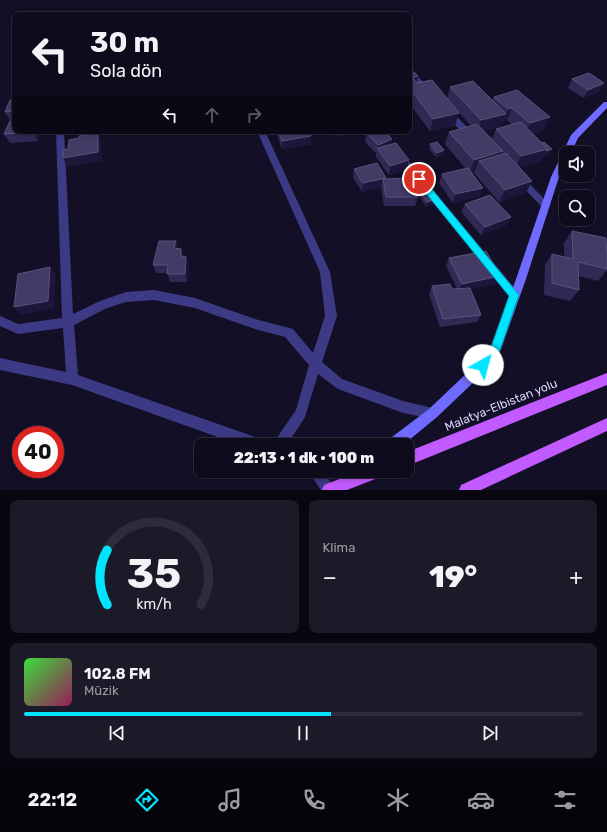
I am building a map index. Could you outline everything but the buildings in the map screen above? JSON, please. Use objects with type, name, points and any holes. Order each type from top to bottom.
[{"type":"main road","name":"Malatya-Elbistan yolu","points":[[414,456],[607,379]]},
{"type":"main road","points":[[466,490],[607,424]]},
{"type":"main road","points":[[329,490],[342,488],[363,478]]},
{"type":"street","points":[[412,75],[467,133],[479,143]]},
{"type":"street","points":[[570,146],[574,137],[607,104]]},
{"type":"street","points":[[60,134],[68,322],[72,379]]},
{"type":"street","points":[[262,134],[325,272],[331,316],[301,413],[284,438]]},
{"type":"street","points":[[395,149],[514,295]]},
{"type":"street","points":[[402,438],[433,413],[493,356],[559,169]]},
{"type":"street","points":[[513,172],[545,205]]},
{"type":"street","points":[[0,321],[18,329],[68,322],[104,304],[126,297],[154,295],[195,303],[255,324],[289,333],[315,364],[338,383],[403,407],[433,413]]},
{"type":"street","points":[[0,364],[72,379],[238,438]]},
{"type":"street","points":[[320,478],[329,490]]},
{"type":"street","points":[[342,488],[353,478]]},
{"type":"route","points":[[419,179],[514,295],[493,356],[483,365]]}]
